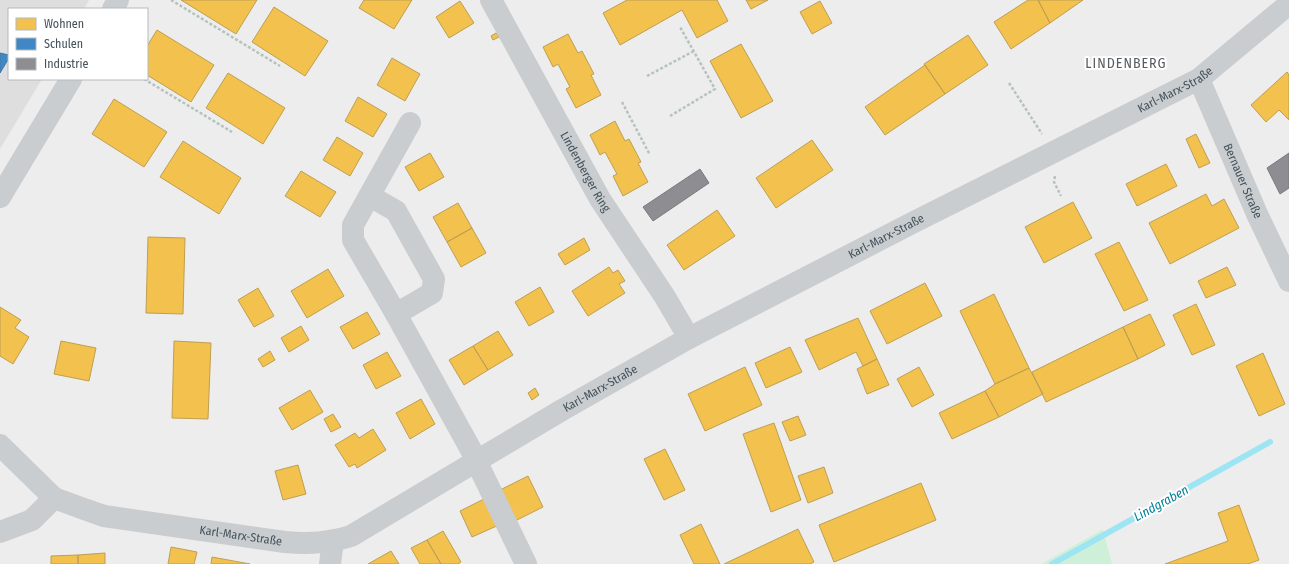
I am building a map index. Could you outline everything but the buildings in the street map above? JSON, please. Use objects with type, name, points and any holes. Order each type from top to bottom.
[{"type":"street","name":"Lindenberger Ring","points":[[490,0],[600,199],[665,297],[689,338]]},
{"type":"street","name":"Karl-Marx-Straße","points":[[54,498],[104,516],[285,542],[304,544],[333,541],[351,536],[562,410],[689,338],[1199,79],[1289,4]]},
{"type":"street","name":"Bernauer Straße","points":[[1199,79],[1257,214],[1289,281]]},
{"type":"street","points":[[0,197],[70,80]]},
{"type":"street","points":[[410,123],[353,225],[353,240],[396,314],[476,462],[526,564]]},
{"type":"street","points":[[370,196],[396,211],[434,279],[432,293],[396,314]]},
{"type":"street","points":[[0,445],[54,498],[32,520],[0,532]]},
{"type":"street","points":[[330,564],[333,541]]},
{"type":"path","points":[[171,0],[280,66]]},
{"type":"path","points":[[670,116],[715,89],[680,27]]},
{"type":"path","points":[[647,76],[694,51]]},
{"type":"path","points":[[146,80],[232,132]]},
{"type":"path","points":[[622,102],[650,155]]},
{"type":"shaded area","points":[[0,0],[89,0],[85,8],[8,8],[8,80],[41,80],[0,149]]},
{"type":"green space","points":[[1102,530],[1112,564],[1041,564]]},
{"type":"waterway","name":"Lindgraben","points":[[1052,564],[1270,442]]},
{"type":"district","name":"LINDENBERG","points":[[1126,63]]}]
